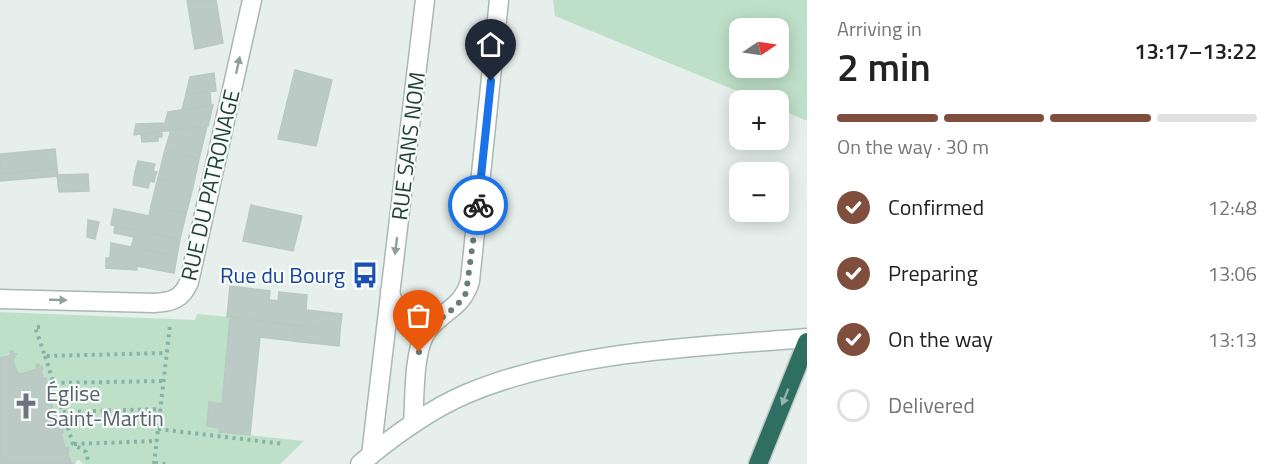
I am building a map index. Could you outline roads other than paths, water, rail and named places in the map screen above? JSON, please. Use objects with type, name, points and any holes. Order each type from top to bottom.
[{"type":"highway","points":[[758,464],[807,340]]},
{"type":"street","name":"RUE DU PATRONAGE","points":[[0,299],[154,303],[173,301],[181,297],[189,282],[252,0]]},
{"type":"street","name":"RUE SANS NOM","points":[[366,459],[390,291],[425,0]]},
{"type":"street","points":[[413,423],[419,352],[425,335],[441,317],[459,304],[470,282],[499,0]]},
{"type":"street","points":[[390,291],[395,304],[409,317],[423,319],[441,317]]},
{"type":"street","points":[[366,459],[413,423],[465,395],[518,376],[625,356],[701,347],[807,340]]},
{"type":"place","name":"Rue du Bourg","points":[[365,275]]},
{"type":"place","name":"Église Saint-Martin","points":[[26,406]]}]
